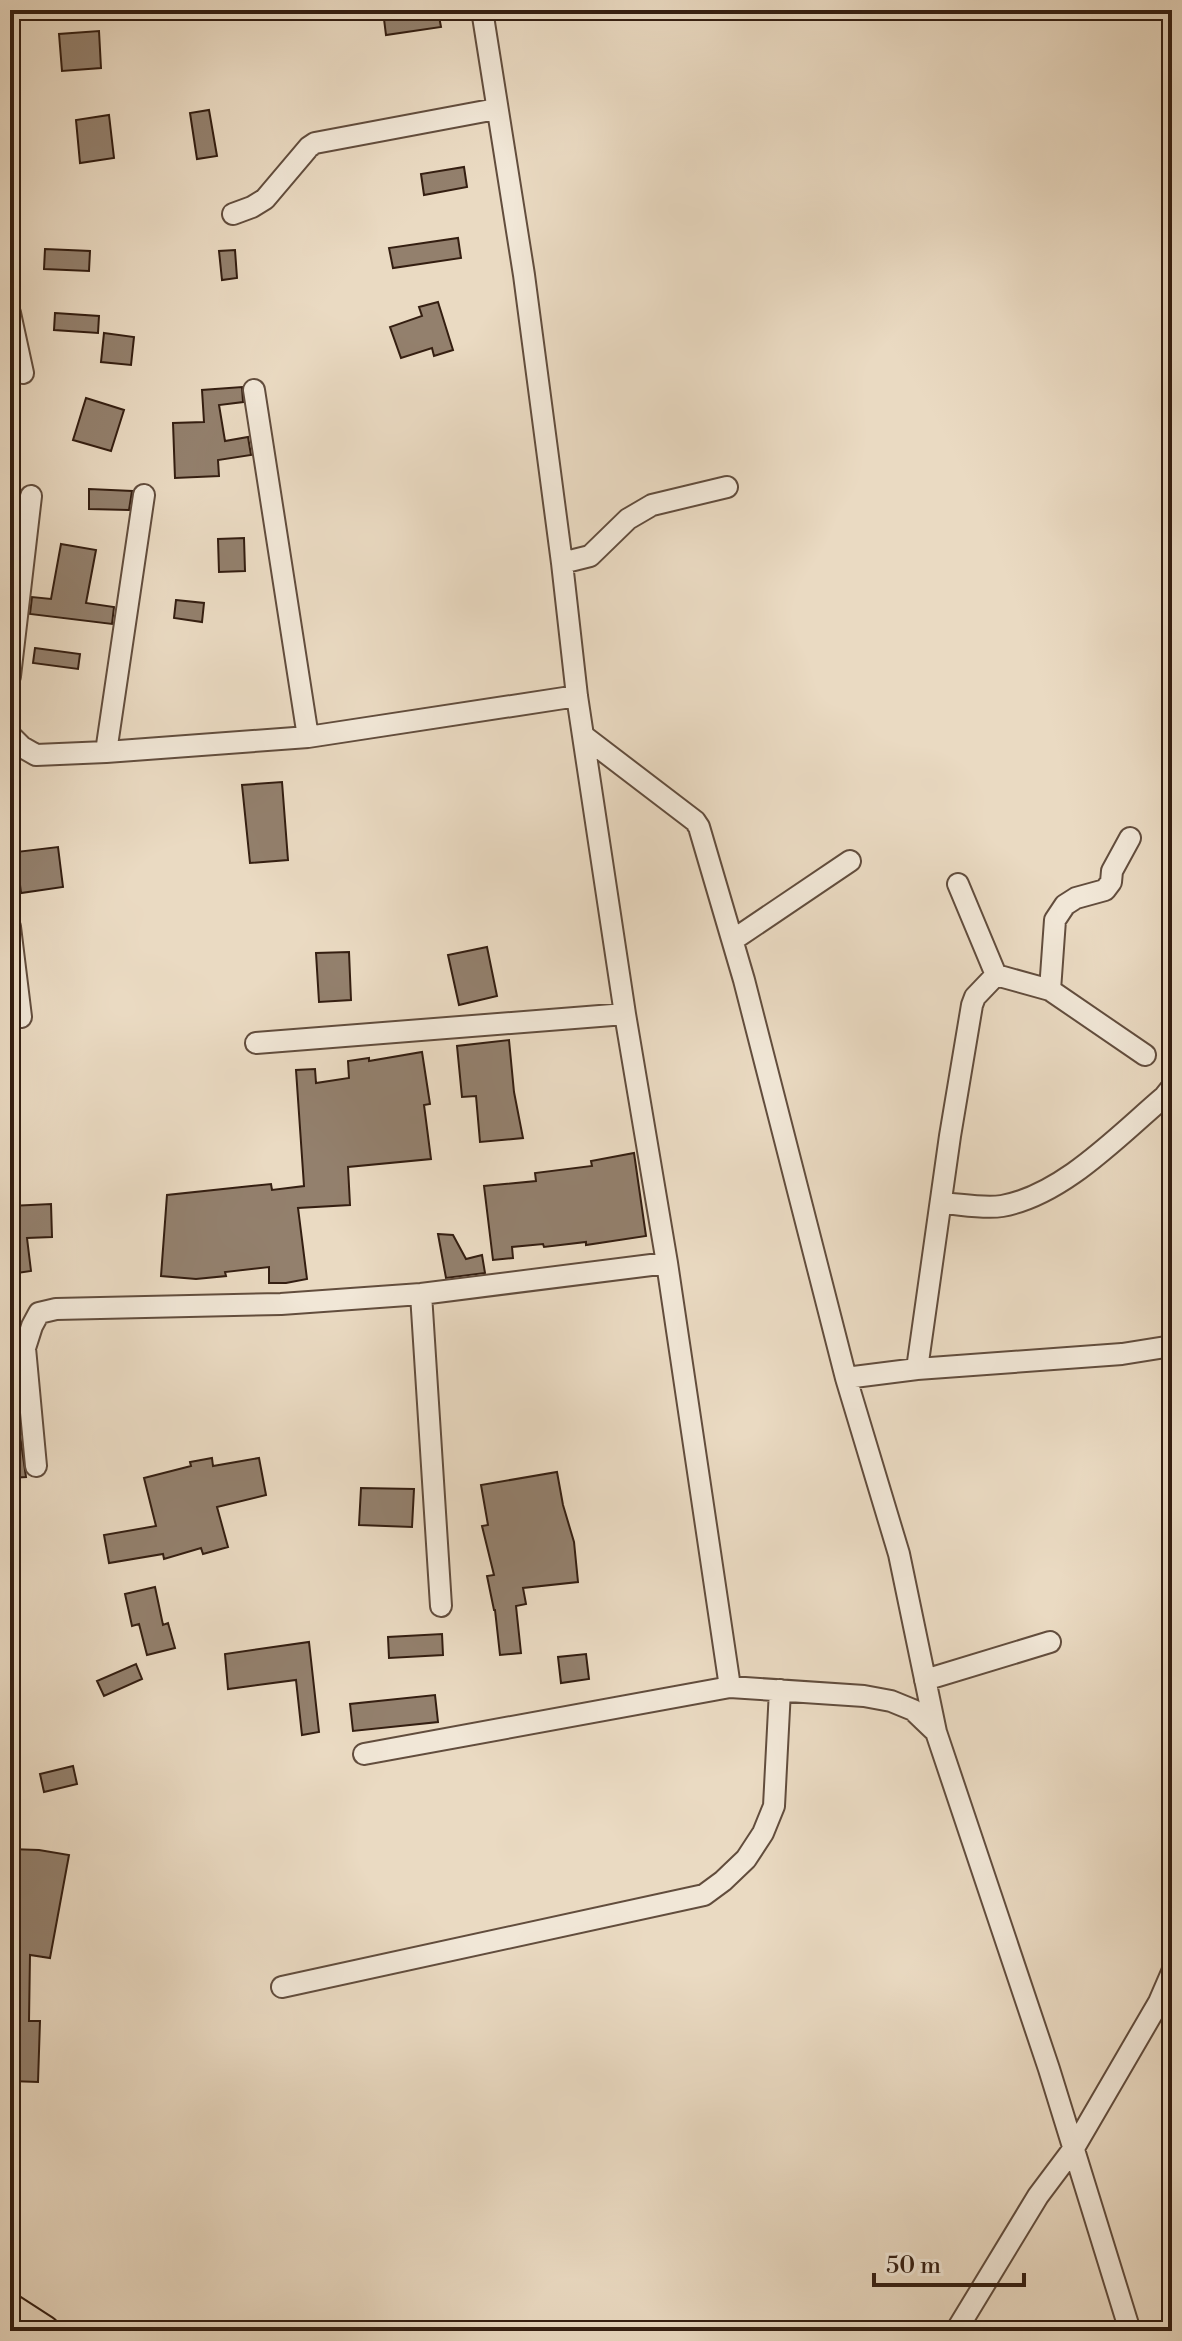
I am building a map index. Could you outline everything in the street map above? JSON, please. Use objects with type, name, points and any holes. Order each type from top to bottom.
[{"type":"main road","points":[[10,2309],[44,2331]]},
{"type":"street","points":[[482,10],[524,275],[577,696],[625,1014],[667,1263],[730,1687]]},
{"type":"street","points":[[233,214],[265,199],[315,143],[496,109]]},
{"type":"street","points":[[10,313],[23,373]]},
{"type":"street","points":[[254,390],[308,737]]},
{"type":"street","points":[[562,563],[590,556],[628,519],[652,505],[727,487]]},
{"type":"street","points":[[106,752],[144,495]]},
{"type":"street","points":[[10,676],[31,496]]},
{"type":"street","points":[[10,736],[36,755],[106,752],[308,737],[577,696]]},
{"type":"street","points":[[585,737],[699,827],[733,940],[846,1378],[899,1554],[936,1732],[1049,2069],[1130,2331]]},
{"type":"street","points":[[1050,990],[1058,914],[1076,898],[1105,890],[1130,838]]},
{"type":"street","points":[[733,940],[850,861]]},
{"type":"street","points":[[958,884],[996,975]]},
{"type":"street","points":[[10,927],[21,1017]]},
{"type":"street","points":[[996,975],[1050,990],[1145,1055]]},
{"type":"street","points":[[917,1369],[972,1005],[975,997],[996,975]]},
{"type":"street","points":[[256,1043],[625,1014]]},
{"type":"street","points":[[941,1203],[998,1207],[1038,1195],[1076,1171],[1172,1087]]},
{"type":"street","points":[[36,1466],[25,1348],[39,1313],[56,1309],[281,1304],[421,1294],[667,1263]]},
{"type":"street","points":[[421,1294],[441,1606]]},
{"type":"street","points":[[846,1378],[917,1369],[1122,1354],[1172,1346]]},
{"type":"street","points":[[925,1680],[1050,1642]]},
{"type":"street","points":[[364,1754],[730,1687],[864,1696],[891,1701],[913,1710],[936,1732]]},
{"type":"street","points":[[282,1987],[704,1895],[746,1859],[763,1833],[774,1806],[780,1690]]},
{"type":"street","points":[[956,2331],[1038,2196],[1074,2148],[1159,2002],[1172,1972]]},
{"type":"building","points":[[438,11],[441,27],[386,35],[384,19]]},
{"type":"building","points":[[99,31],[101,68],[62,71],[59,34]]},
{"type":"building","points":[[209,110],[217,156],[197,159],[190,113]]},
{"type":"building","points":[[109,115],[114,158],[80,163],[76,120]]},
{"type":"building","points":[[464,167],[467,187],[424,195],[421,174]]},
{"type":"building","points":[[458,238],[461,258],[393,268],[389,248]]},
{"type":"building","points":[[45,249],[90,251],[89,271],[44,269]]},
{"type":"building","points":[[235,250],[237,278],[222,280],[219,251]]},
{"type":"building","points":[[438,302],[453,350],[434,356],[432,348],[401,358],[390,327],[422,316],[419,307]]},
{"type":"building","points":[[55,313],[99,316],[98,333],[54,330]]},
{"type":"building","points":[[104,333],[134,337],[131,365],[101,362]]},
{"type":"building","points":[[242,387],[243,402],[219,405],[225,441],[248,437],[251,455],[218,460],[219,476],[175,478],[173,423],[204,422],[202,390]]},
{"type":"building","points":[[86,398],[124,410],[111,451],[73,440]]},
{"type":"building","points":[[89,489],[132,491],[129,510],[89,509]]},
{"type":"building","points":[[244,538],[245,571],[219,572],[218,539]]},
{"type":"building","points":[[61,544],[96,550],[86,603],[114,607],[112,624],[30,614],[32,597],[51,599]]},
{"type":"building","points":[[176,600],[204,603],[202,622],[174,618]]},
{"type":"building","points":[[35,648],[80,654],[78,669],[33,663]]},
{"type":"building","points":[[282,782],[288,860],[250,863],[242,785]]},
{"type":"building","points":[[58,847],[63,887],[21,893],[16,852]]},
{"type":"building","points":[[487,947],[497,996],[459,1005],[448,955]]},
{"type":"building","points":[[349,952],[351,1000],[319,1002],[316,953]]},
{"type":"building","points":[[509,1040],[514,1092],[523,1138],[480,1142],[476,1096],[462,1097],[457,1046]]},
{"type":"building","points":[[422,1052],[430,1104],[424,1105],[431,1159],[348,1167],[350,1205],[298,1208],[307,1279],[269,1283],[269,1267],[196,1279],[161,1276],[167,1195],[271,1184],[272,1190],[304,1186],[296,1070],[315,1069],[316,1083],[349,1078],[348,1061],[369,1058],[369,1061]]},
{"type":"building","points":[[634,1153],[646,1236],[586,1245],[586,1242],[512,1247],[513,1258],[493,1260],[484,1186],[536,1181],[535,1173],[592,1166],[591,1161]]},
{"type":"building","points":[[51,1204],[52,1237],[27,1238],[31,1271],[10,1274],[10,1206]]},
{"type":"building","points":[[438,1234],[453,1235],[466,1259],[482,1255],[485,1273],[446,1278]]},
{"type":"building","points":[[19,1428],[26,1477],[10,1478],[10,1429]]},
{"type":"building","points":[[212,1458],[213,1466],[259,1458],[266,1495],[217,1507],[228,1547],[203,1554],[201,1548],[164,1559],[163,1554],[109,1563],[104,1535],[156,1526],[144,1478]]},
{"type":"building","points":[[557,1472],[574,1542],[578,1582],[523,1588],[526,1604],[516,1606],[521,1653],[500,1655],[487,1576],[494,1575],[482,1526],[488,1525],[481,1485]]},
{"type":"building","points":[[361,1488],[414,1489],[412,1527],[359,1525]]},
{"type":"building","points":[[155,1587],[163,1625],[168,1623],[175,1648],[147,1655],[139,1624],[132,1626],[125,1594]]},
{"type":"building","points":[[442,1634],[443,1655],[389,1658],[388,1637]]},
{"type":"building","points":[[309,1642],[319,1732],[302,1735],[296,1680],[228,1689],[225,1654]]},
{"type":"building","points":[[586,1654],[589,1679],[561,1683],[558,1657]]},
{"type":"building","points":[[136,1664],[142,1679],[104,1696],[97,1681]]},
{"type":"building","points":[[435,1695],[438,1722],[353,1731],[350,1704]]},
{"type":"building","points":[[73,1766],[77,1784],[44,1792],[40,1774]]},
{"type":"building","points":[[10,1849],[69,1855],[50,1958],[30,1955],[29,2021],[40,2021],[38,2082],[10,2081]]}]
